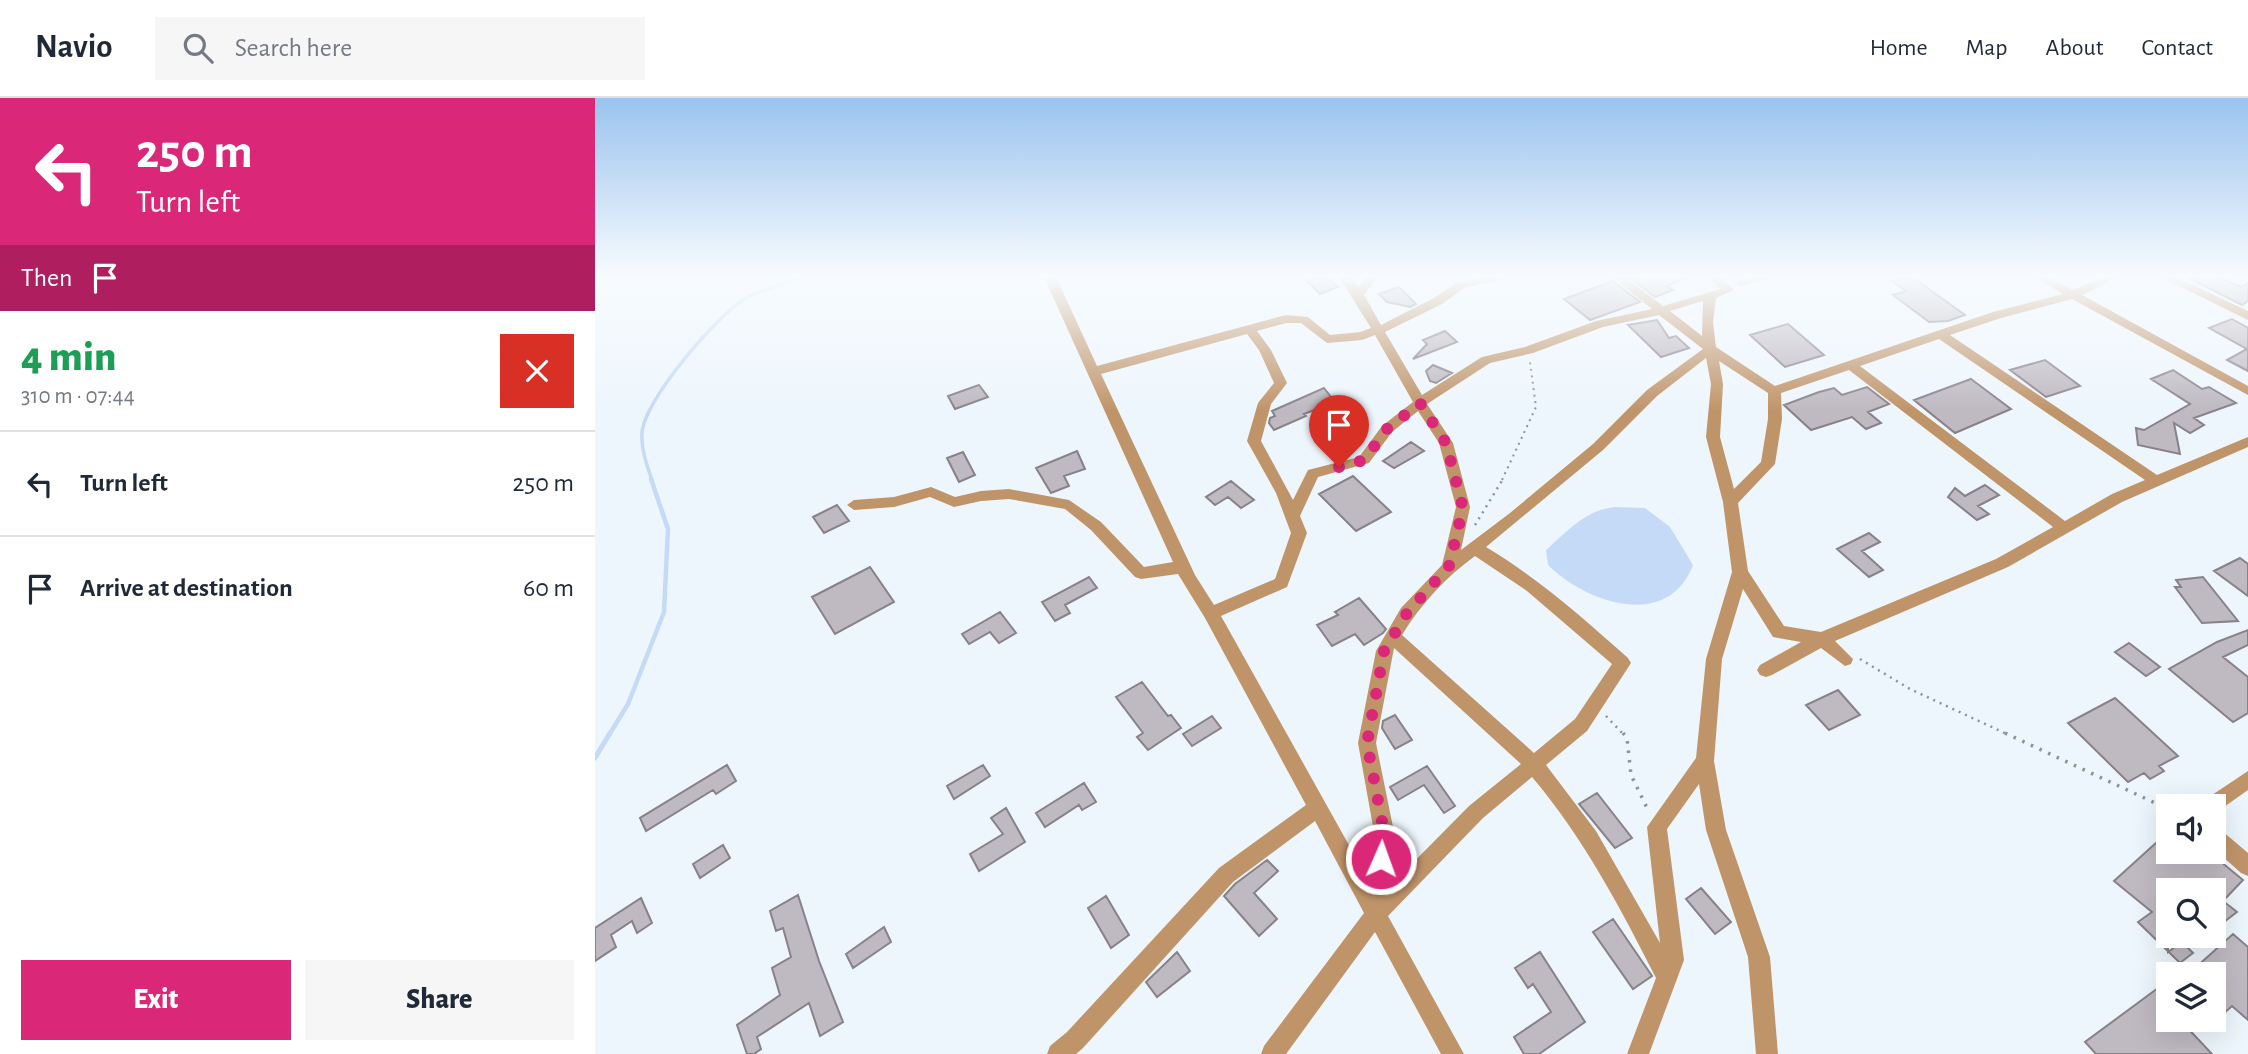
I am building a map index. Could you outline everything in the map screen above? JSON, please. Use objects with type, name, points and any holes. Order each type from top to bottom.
[{"type":"street","points":[[1070,322],[1183,567],[1211,613],[1453,1054]]},
{"type":"street","points":[[1092,372],[1279,322]]},
{"type":"street","points":[[1306,322],[1327,339],[1362,336],[1395,322]]},
{"type":"street","points":[[1373,322],[1446,443],[1463,508],[1449,566]]},
{"type":"street","points":[[1292,516],[1314,474],[1364,460],[1387,429],[1420,403],[1486,360],[1529,349],[1611,322]]},
{"type":"street","points":[[1673,322],[1774,391]]},
{"type":"street","points":[[1707,322],[1717,384],[1713,437],[1730,502],[1739,572],[1714,659],[1706,761],[1716,830],[1759,957],[1767,1054]]},
{"type":"street","points":[[1774,391],[1982,322]]},
{"type":"street","points":[[2121,322],[2248,391]]},
{"type":"street","points":[[1211,613],[1282,583],[1299,533],[1283,493],[1254,441],[1265,403],[1280,383],[1265,350],[1249,328]]},
{"type":"street","points":[[1940,334],[2156,481]]},
{"type":"street","points":[[1376,914],[1384,832],[1367,743],[1384,651],[1407,613],[1472,540],[1588,456],[1652,393],[1710,349]]},
{"type":"street","points":[[1852,366],[1933,426],[1994,479],[2064,528]]},
{"type":"street","points":[[1730,502],[1768,464],[1775,419],[1774,391]]},
{"type":"street","points":[[1766,670],[1822,639],[2002,563],[2117,498],[2248,442]]},
{"type":"street","points":[[854,505],[894,502],[931,492],[954,502],[981,496],[1021,496],[1069,505],[1096,526],[1140,573],[1183,567]]},
{"type":"street","points":[[1272,1054],[1376,914],[1476,812],[1581,725],[1622,663],[1552,599],[1472,540]]},
{"type":"street","points":[[1739,572],[1779,632],[1822,639],[1848,656]]},
{"type":"street","points":[[1393,638],[1476,707],[1534,765],[1596,847],[1666,976]]},
{"type":"street","points":[[1638,1054],[1673,960],[1657,827],[1706,761]]},
{"type":"street","points":[[2226,795],[2248,779]]},
{"type":"street","points":[[1058,1054],[1226,875],[1317,808]]},
{"type":"street","points":[[2226,847],[2248,866]]},
{"type":"path","points":[[1472,540],[1537,407],[1529,349]]},
{"type":"path","points":[[1848,656],[1910,689],[2156,803]]},
{"type":"path","points":[[1597,701],[1602,712],[1627,738],[1631,775],[1657,827]]},
{"type":"water","points":[[1615,507],[1645,508],[1670,527],[1693,565],[1681,586],[1665,598],[1646,604],[1625,604],[1604,599],[1564,579],[1548,565],[1546,550],[1570,529],[1595,512]]},
{"type":"building","points":[[1658,322],[1669,338],[1676,336],[1689,348],[1661,357],[1628,325]]},
{"type":"building","points":[[2225,322],[2237,322],[2248,328],[2248,371],[2227,360],[2247,349],[2209,328]]},
{"type":"building","points":[[1788,324],[1824,355],[1785,367],[1750,335]]},
{"type":"building","points":[[1445,331],[1457,342],[1413,359],[1427,344],[1423,340]]},
{"type":"building","points":[[2045,360],[2080,386],[2046,397],[2010,370]]},
{"type":"building","points":[[1433,365],[1452,373],[1436,383],[1430,381],[1426,371]]},
{"type":"building","points":[[2173,370],[2202,389],[2209,387],[2236,403],[2194,418],[2204,425],[2190,433],[2174,423],[2180,454],[2138,445],[2136,428],[2144,430],[2190,404],[2151,379]]},
{"type":"building","points":[[1971,379],[2011,409],[1955,433],[1914,400]]},
{"type":"building","points":[[979,385],[988,397],[955,409],[948,396]]},
{"type":"building","points":[[1867,387],[1889,404],[1868,412],[1881,423],[1866,429],[1852,417],[1811,430],[1784,405],[1834,388],[1842,395]]},
{"type":"building","points":[[1324,388],[1335,402],[1274,430],[1269,423],[1270,418],[1275,416],[1272,411]]},
{"type":"building","points":[[1411,442],[1424,451],[1394,468],[1383,461]]},
{"type":"building","points":[[1077,451],[1085,469],[1064,476],[1069,486],[1051,493],[1036,468]]},
{"type":"building","points":[[963,452],[975,475],[959,482],[947,458]]},
{"type":"building","points":[[1353,476],[1391,512],[1356,531],[1319,494]]},
{"type":"building","points":[[1231,481],[1254,500],[1241,508],[1228,497],[1215,505],[1206,497]]},
{"type":"building","points":[[1985,485],[1999,495],[1978,506],[1989,514],[1977,520],[1948,497],[1955,488],[1965,496]]},
{"type":"building","points":[[837,505],[849,521],[824,533],[813,517]]},
{"type":"building","points":[[1869,533],[1880,542],[1862,551],[1883,570],[1869,577],[1837,549]]},
{"type":"building","points":[[2240,558],[2248,564],[2248,596],[2214,571]]},
{"type":"building","points":[[870,567],[894,602],[835,634],[812,597]]},
{"type":"building","points":[[1089,577],[1097,588],[1065,605],[1070,613],[1055,621],[1042,602]]},
{"type":"building","points":[[2203,577],[2238,621],[2202,623],[2175,587],[2181,587],[2176,580]]},
{"type":"building","points":[[1359,598],[1386,629],[1364,645],[1355,634],[1332,646],[1317,625],[1338,615],[1335,612]]},
{"type":"building","points":[[1000,612],[1016,633],[999,643],[990,632],[969,644],[962,634]]},
{"type":"building","points":[[2248,630],[2248,645],[2223,657],[2248,677],[2248,713],[2233,722],[2169,669],[2217,642]]},
{"type":"building","points":[[2129,643],[2160,667],[2146,676],[2115,652]]},
{"type":"building","points":[[1142,682],[1168,716],[1171,715],[1181,728],[1148,750],[1137,737],[1143,733],[1116,697]]},
{"type":"building","points":[[1838,690],[1860,715],[1829,730],[1806,705]]},
{"type":"building","points":[[2115,698],[2178,756],[2159,766],[2164,771],[2150,779],[2144,773],[2128,782],[2068,723]]},
{"type":"building","points":[[1395,715],[1412,740],[1395,749],[1382,728],[1383,721]]},
{"type":"building","points":[[1212,716],[1221,728],[1192,746],[1183,734]]},
{"type":"building","points":[[727,765],[736,781],[716,794],[713,790],[646,831],[640,818]]},
{"type":"building","points":[[983,765],[990,776],[954,799],[947,786]]},
{"type":"building","points":[[1427,766],[1455,806],[1444,813],[1424,785],[1398,800],[1390,787]]},
{"type":"building","points":[[1084,783],[1096,802],[1082,810],[1079,805],[1045,827],[1036,813]]},
{"type":"building","points":[[1597,793],[1632,838],[1615,848],[1579,804]]},
{"type":"building","points":[[1006,808],[1025,842],[979,871],[970,854],[1003,834],[991,818]]},
{"type":"building","points":[[2156,843],[2156,864],[2224,864],[2243,880],[2226,898],[2226,878],[2156,878],[2156,939],[2138,922],[2152,912],[2114,881]]},
{"type":"building","points":[[723,845],[730,858],[700,878],[693,864]]},
{"type":"building","points":[[1267,860],[1278,871],[1254,893],[1277,919],[1259,936],[1224,896],[1235,884]]},
{"type":"building","points":[[1701,888],[1731,922],[1715,934],[1686,899]]},
{"type":"building","points":[[798,895],[819,961],[843,1022],[820,1036],[809,1003],[757,1037],[761,1049],[754,1054],[747,1054],[737,1025],[780,995],[772,968],[791,957],[783,928],[776,931],[770,911]]},
{"type":"building","points":[[1106,896],[1129,935],[1111,948],[1088,908]]},
{"type":"building","points":[[641,898],[652,923],[637,933],[632,921],[611,935],[616,947],[595,961],[595,928]]},
{"type":"building","points":[[2226,903],[2237,912],[2226,920]]},
{"type":"building","points":[[1613,919],[1652,976],[1633,989],[1593,932]]},
{"type":"building","points":[[884,927],[891,942],[853,968],[846,954]]},
{"type":"building","points":[[2233,934],[2248,947],[2248,1020],[2232,1006],[2226,1011],[2226,962],[2202,962],[2217,948],[2226,948],[2226,940]]},
{"type":"building","points":[[2174,948],[2188,948],[2193,953],[2181,962],[2168,952]]},
{"type":"building","points":[[1177,952],[1190,971],[1157,997],[1146,982]]},
{"type":"building","points":[[1540,952],[1585,1022],[1539,1054],[1524,1054],[1514,1037],[1551,1012],[1533,984],[1528,988],[1515,968]]},
{"type":"building","points":[[2156,989],[2156,1032],[2191,1032],[2212,1054],[2096,1054],[2085,1042]]},
{"type":"waterway","points":[[652,480],[643,451],[642,433],[646,418],[668,380],[717,322]]},
{"type":"waterway","points":[[609,735],[628,704],[664,612],[668,529],[651,479]]},
{"type":"waterway","points":[[595,758],[610,733]]},
{"type":"route","points":[[1339,467],[1364,460],[1387,429],[1420,403],[1446,443],[1463,508],[1449,566],[1407,613],[1384,651],[1367,743],[1384,832],[1381,859]]}]
